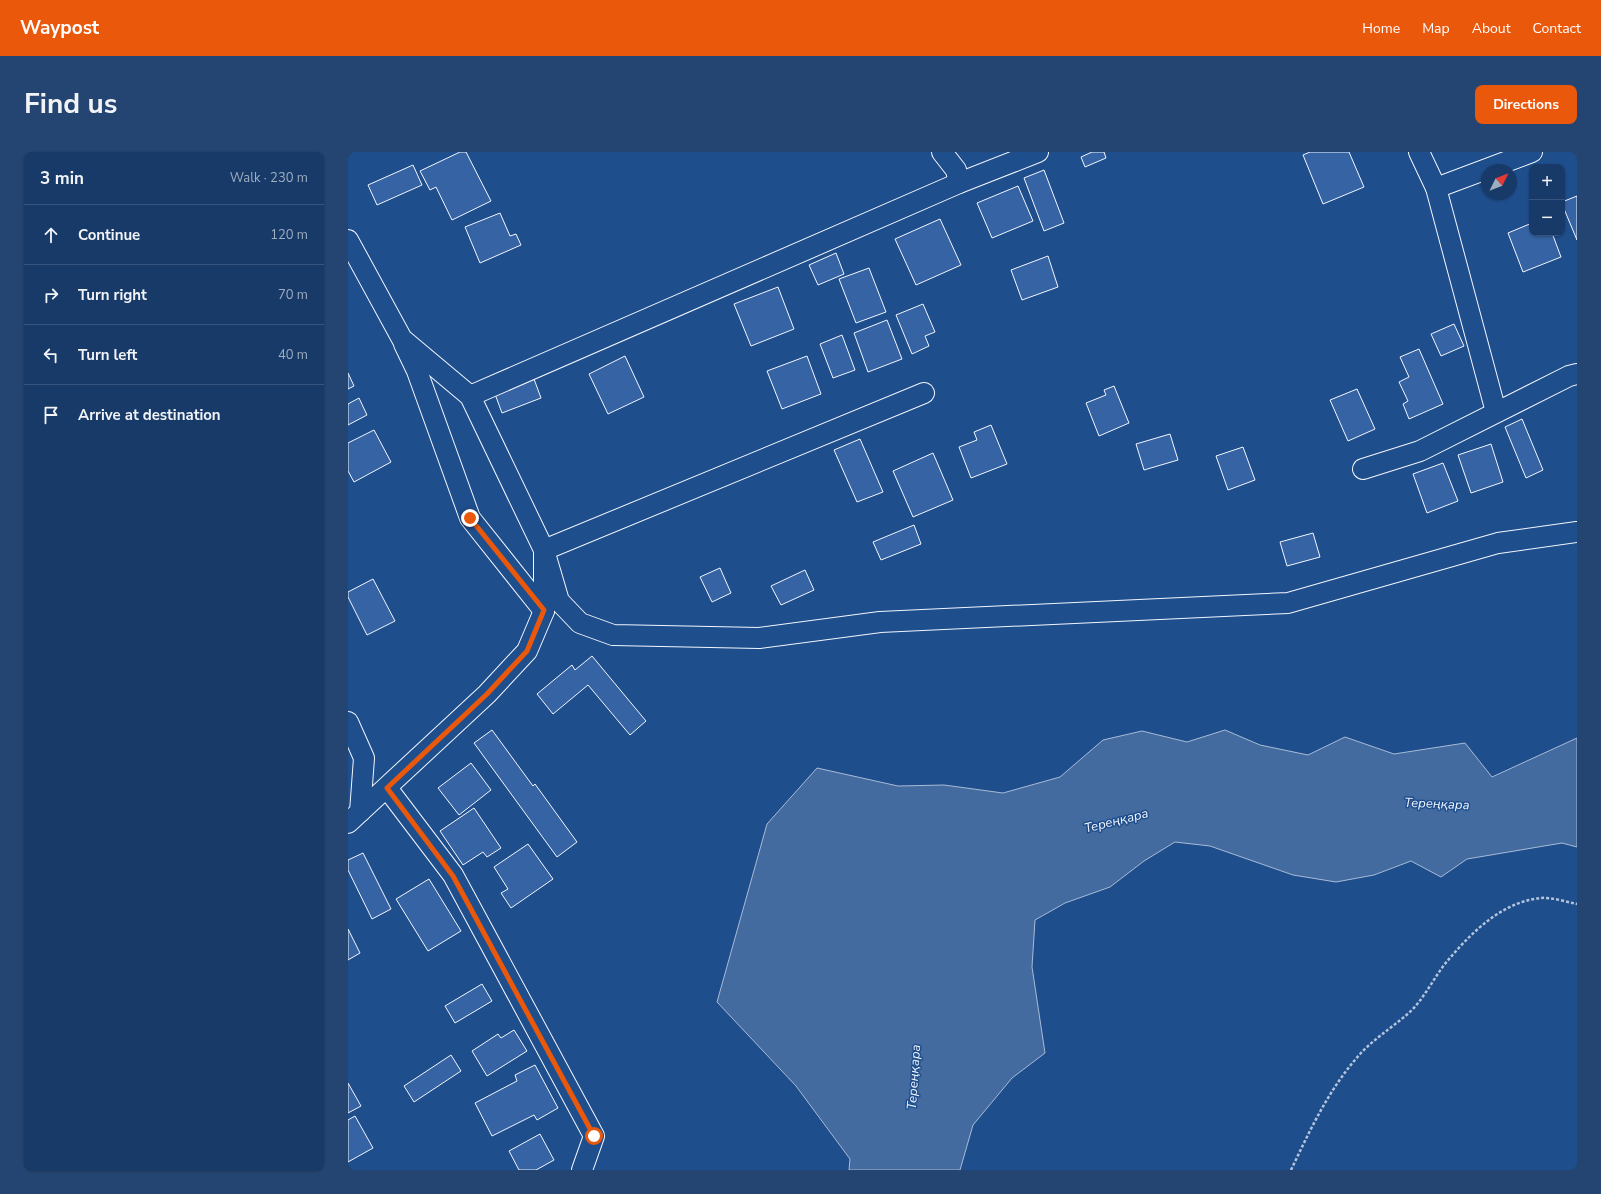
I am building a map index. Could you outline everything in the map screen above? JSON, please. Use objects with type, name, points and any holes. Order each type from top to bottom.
[{"type":"street","points":[[942,152],[956,170],[959,183]]},
{"type":"street","points":[[470,396],[959,183],[1038,152]]},
{"type":"street","points":[[1419,152],[1436,188],[1496,412]]},
{"type":"street","points":[[1436,188],[1532,152]]},
{"type":"street","points":[[348,240],[402,339],[417,371],[470,518],[544,610]]},
{"type":"street","points":[[402,339],[470,396],[544,550],[559,601],[580,623],[613,635],[759,638],[880,622],[1288,604],[1498,543],[1577,532]]},
{"type":"street","points":[[1363,469],[1420,451],[1569,376],[1577,374]]},
{"type":"street","points":[[544,550],[924,393]]},
{"type":"street","points":[[354,818],[487,694],[527,651],[544,610],[544,550]]},
{"type":"street","points":[[348,722],[364,758],[354,818]]},
{"type":"street","points":[[387,788],[453,876],[594,1136],[582,1170]]},
{"type":"path","points":[[1291,1170],[1310,1128],[1327,1097],[1350,1066],[1362,1052],[1412,1010],[1443,966],[1476,929],[1493,916],[1528,900],[1543,898],[1577,904]]},
{"type":"water","name":"Тереңқара","points":[[1225,730],[1260,745],[1308,755],[1345,737],[1394,754],[1465,743],[1492,777],[1577,738],[1577,847],[1562,843],[1467,859],[1441,877],[1411,861],[1374,875],[1336,882],[1293,875],[1210,846],[1175,842],[1144,861],[1110,887],[1065,903],[1035,920],[1032,967],[1045,1053],[1012,1078],[973,1125],[960,1170],[849,1170],[850,1159],[796,1086],[717,1002],[767,824],[817,768],[898,786],[944,785],[1003,793],[1060,777],[1103,740],[1142,731],[1187,742]]},
{"type":"building","points":[[460,152],[466,152],[491,201],[452,220],[436,187],[430,190],[420,171]]},
{"type":"building","points":[[1092,152],[1104,152],[1106,158],[1085,167],[1081,157]]},
{"type":"building","points":[[1310,152],[1349,152],[1364,187],[1323,204],[1303,155]]},
{"type":"building","points":[[413,165],[422,185],[377,205],[368,185]]},
{"type":"building","points":[[1044,170],[1064,223],[1044,231],[1024,178]]},
{"type":"building","points":[[1018,186],[1033,221],[992,238],[977,203]]},
{"type":"building","points":[[1577,196],[1577,240],[1565,211],[1565,201]]},
{"type":"building","points":[[500,213],[510,236],[516,234],[521,245],[480,263],[465,227]]},
{"type":"building","points":[[940,219],[961,265],[916,285],[895,239]]},
{"type":"building","points":[[1529,224],[1529,236],[1553,236],[1561,257],[1523,272],[1508,233]]},
{"type":"building","points":[[836,253],[844,274],[818,285],[809,265]]},
{"type":"building","points":[[1048,256],[1058,287],[1022,300],[1011,270]]},
{"type":"building","points":[[869,268],[886,312],[856,323],[839,279]]},
{"type":"building","points":[[778,287],[794,329],[751,346],[734,304]]},
{"type":"building","points":[[923,304],[935,332],[925,336],[929,346],[912,354],[896,315]]},
{"type":"building","points":[[887,320],[902,359],[868,372],[854,333]]},
{"type":"building","points":[[1454,324],[1464,346],[1441,356],[1431,334]]},
{"type":"building","points":[[842,335],[855,370],[833,378],[820,344]]},
{"type":"building","points":[[1419,349],[1443,404],[1409,419],[1403,404],[1408,401],[1399,382],[1409,377],[1400,357]]},
{"type":"building","points":[[625,356],[644,397],[608,414],[589,374]]},
{"type":"building","points":[[807,356],[821,394],[782,409],[767,371]]},
{"type":"building","points":[[348,373],[354,386],[348,389]]},
{"type":"building","points":[[534,379],[541,398],[502,413],[495,394]]},
{"type":"building","points":[[1114,386],[1129,423],[1099,436],[1086,403],[1106,395],[1104,390]]},
{"type":"building","points":[[1357,389],[1375,429],[1348,441],[1330,400]]},
{"type":"building","points":[[359,398],[367,415],[348,425],[348,404]]},
{"type":"building","points":[[1522,419],[1543,470],[1526,478],[1505,427]]},
{"type":"building","points":[[991,425],[1007,464],[971,478],[959,447],[977,440],[974,432]]},
{"type":"building","points":[[374,430],[391,462],[354,482],[348,471],[348,443]]},
{"type":"building","points":[[1170,434],[1178,460],[1144,470],[1136,444]]},
{"type":"building","points":[[860,439],[883,492],[857,502],[834,450]]},
{"type":"building","points":[[1491,444],[1503,482],[1471,493],[1458,455]]},
{"type":"building","points":[[1243,447],[1255,480],[1228,490],[1216,456]]},
{"type":"building","points":[[933,453],[953,500],[913,517],[893,471]]},
{"type":"building","points":[[1443,463],[1458,501],[1427,513],[1413,474]]},
{"type":"building","points":[[914,525],[921,544],[881,560],[873,542]]},
{"type":"building","points":[[1313,533],[1320,557],[1287,566],[1280,542]]},
{"type":"building","points":[[720,568],[731,593],[712,602],[700,577]]},
{"type":"building","points":[[805,570],[814,590],[781,605],[771,586]]},
{"type":"building","points":[[373,579],[395,621],[367,635],[348,597],[348,592]]},
{"type":"building","points":[[592,656],[646,721],[630,735],[588,685],[553,714],[537,694],[572,665],[575,670]]},
{"type":"building","points":[[492,730],[533,786],[535,784],[577,842],[557,857],[474,743]]},
{"type":"building","points":[[471,763],[491,790],[459,815],[438,788]]},
{"type":"building","points":[[474,808],[501,848],[487,857],[483,852],[463,865],[440,831]]},
{"type":"building","points":[[528,844],[553,879],[511,908],[501,893],[508,889],[494,867]]},
{"type":"building","points":[[363,853],[391,909],[372,919],[348,870],[348,860]]},
{"type":"building","points":[[429,879],[461,931],[428,951],[396,899]]},
{"type":"building","points":[[348,929],[360,953],[348,960]]},
{"type":"building","points":[[482,984],[492,1001],[455,1023],[445,1006]]},
{"type":"building","points":[[514,1030],[527,1051],[487,1076],[472,1051],[498,1034],[501,1038]]},
{"type":"building","points":[[451,1055],[461,1071],[414,1102],[404,1086]]},
{"type":"building","points":[[535,1065],[558,1108],[537,1120],[534,1115],[492,1136],[475,1103],[517,1081],[515,1075]]},
{"type":"building","points":[[348,1083],[361,1106],[348,1113]]},
{"type":"building","points":[[355,1116],[373,1148],[348,1162],[348,1120]]},
{"type":"building","points":[[540,1134],[554,1160],[536,1170],[519,1170],[509,1151]]},
{"type":"route","points":[[470,518],[544,610],[527,651],[487,694],[387,788],[453,876],[594,1136]]}]
